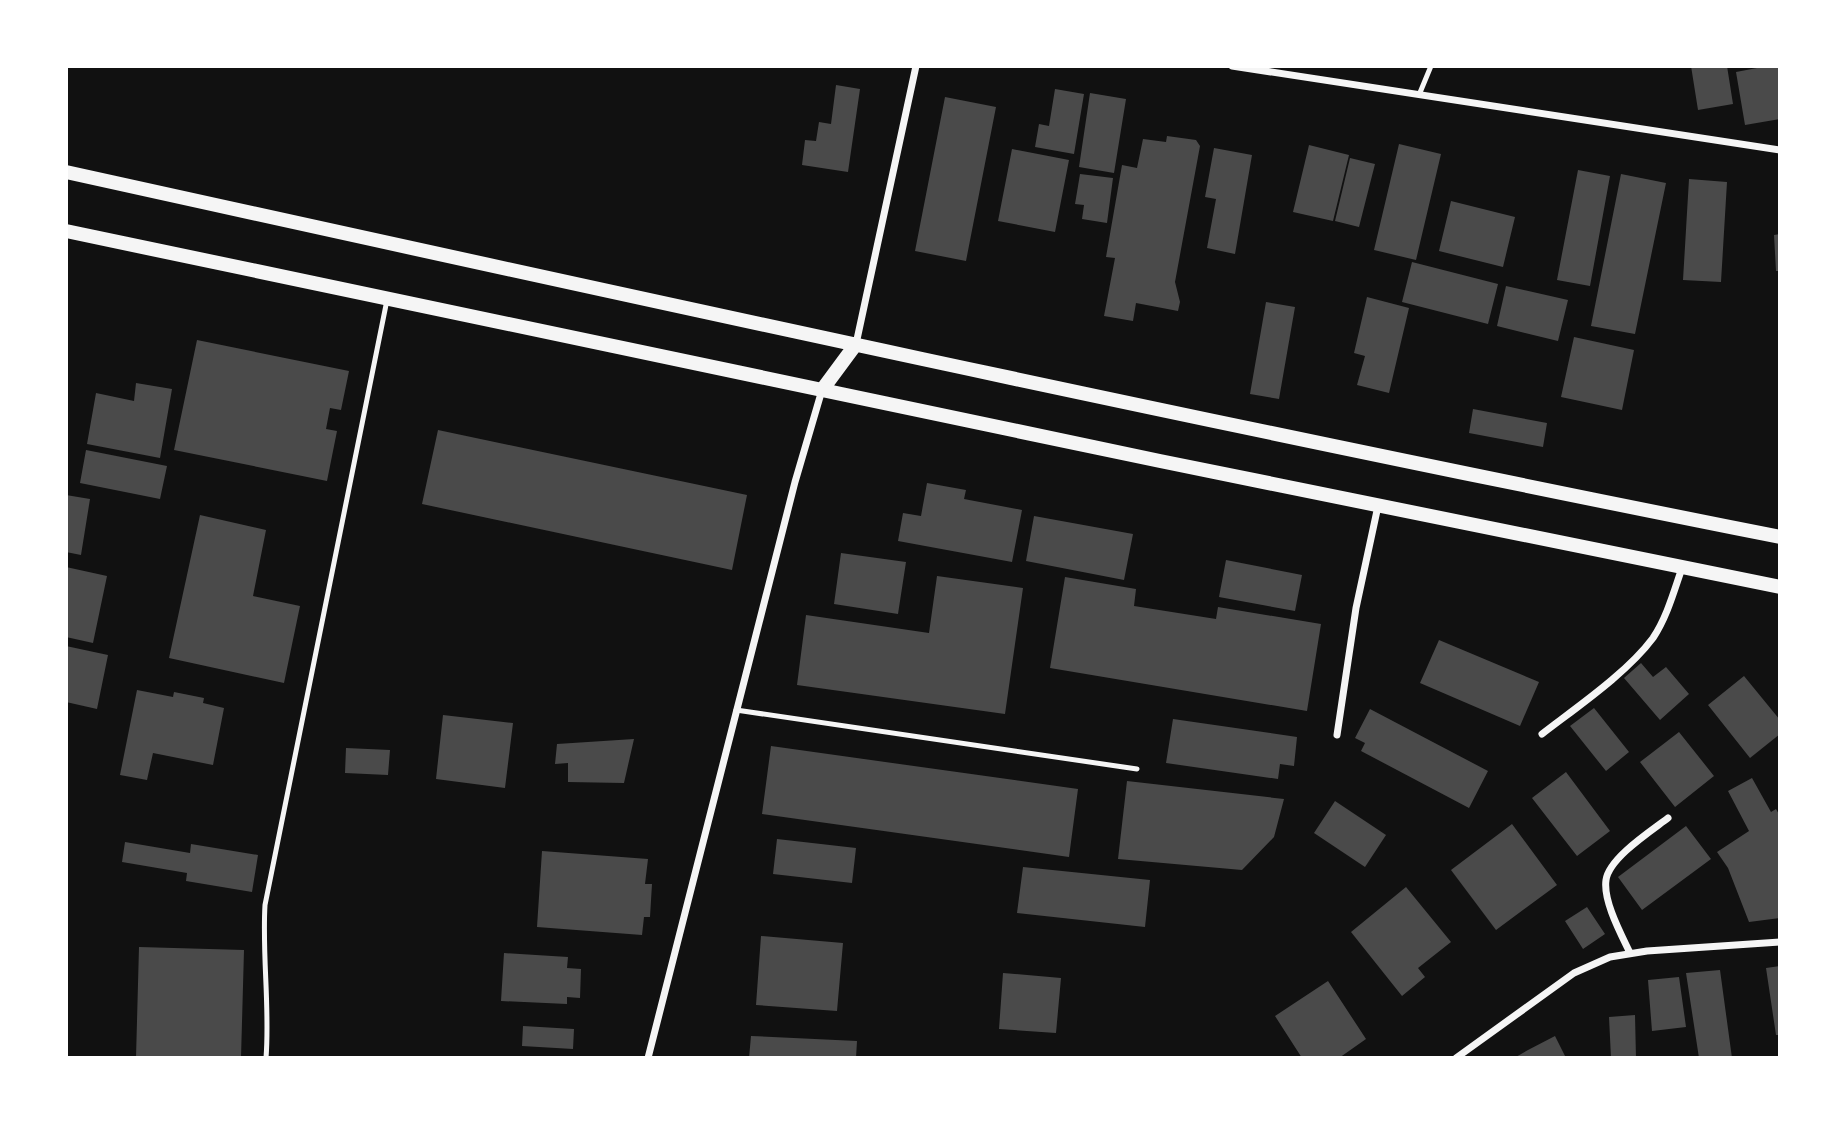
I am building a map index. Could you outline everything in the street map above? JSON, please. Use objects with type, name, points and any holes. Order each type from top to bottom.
[{"type":"main road","points":[[66,172],[734,320],[1780,537]]},
{"type":"main road","points":[[66,231],[1378,506],[1780,587]]},
{"type":"main road","points":[[822,390],[856,344]]},
{"type":"street","points":[[856,344],[916,66]]},
{"type":"street","points":[[1232,66],[1780,150]]},
{"type":"street","points":[[648,1058],[808,432],[822,390]]},
{"type":"street","points":[[1337,734],[1356,608],[1378,506]]},
{"type":"street","points":[[1542,734],[1592,696],[1638,655],[1654,636],[1669,607],[1682,568]]},
{"type":"street","points":[[1630,953],[1607,895],[1606,879],[1613,864],[1668,818]]},
{"type":"street","points":[[1456,1058],[1574,973],[1610,957],[1630,953],[1780,942]]},
{"type":"lane","points":[[1419,95],[1431,66]]},
{"type":"lane","points":[[266,1058],[267,1004],[263,937],[265,905],[387,299]]},
{"type":"lane","points":[[736,710],[1137,769]]},
{"type":"building","points":[[1691,66],[1727,66],[1733,104],[1698,110]]},
{"type":"building","points":[[1757,66],[1780,66],[1780,119],[1745,125],[1736,72]]},
{"type":"building","points":[[836,85],[860,89],[848,172],[802,165],[805,140],[816,141],[819,122],[831,124]]},
{"type":"building","points":[[1055,89],[1084,94],[1074,154],[1035,147],[1039,124],[1049,126]]},
{"type":"building","points":[[1090,93],[1126,99],[1114,173],[1079,167]]},
{"type":"building","points":[[945,97],[996,107],[966,261],[915,251]]},
{"type":"building","points":[[1167,136],[1196,140],[1200,146],[1175,282],[1180,302],[1178,311],[1136,303],[1133,321],[1104,316],[1115,258],[1106,257],[1122,165],[1137,168],[1143,139],[1166,142]]},
{"type":"building","points":[[1399,144],[1441,154],[1416,260],[1374,250]]},
{"type":"building","points":[[1309,145],[1349,155],[1333,221],[1293,212]]},
{"type":"building","points":[[1214,148],[1252,155],[1235,254],[1207,248],[1216,199],[1205,197]]},
{"type":"building","points":[[1012,149],[1069,160],[1055,232],[998,221]]},
{"type":"building","points":[[1350,158],[1375,164],[1359,227],[1335,221]]},
{"type":"building","points":[[1578,170],[1610,176],[1590,286],[1557,280]]},
{"type":"building","points":[[1080,174],[1113,178],[1107,223],[1082,219],[1084,205],[1075,204]]},
{"type":"building","points":[[1621,174],[1666,183],[1635,334],[1591,326]]},
{"type":"building","points":[[1689,179],[1727,182],[1721,282],[1683,280]]},
{"type":"building","points":[[1451,201],[1515,217],[1503,267],[1439,251]]},
{"type":"building","points":[[1780,234],[1780,271],[1776,271],[1774,235]]},
{"type":"building","points":[[1412,262],[1498,284],[1488,324],[1402,302]]},
{"type":"building","points":[[1506,286],[1568,300],[1558,341],[1497,326]]},
{"type":"building","points":[[1367,297],[1409,308],[1389,393],[1357,385],[1365,356],[1354,353]]},
{"type":"building","points":[[1266,302],[1295,307],[1279,399],[1250,394]]},
{"type":"building","points":[[1574,337],[1634,350],[1622,410],[1561,397]]},
{"type":"building","points":[[197,340],[349,371],[341,410],[330,408],[326,429],[337,431],[327,481],[174,450]]},
{"type":"building","points":[[136,383],[172,389],[160,458],[87,444],[96,393],[134,401]]},
{"type":"building","points":[[1473,409],[1547,423],[1543,447],[1469,433]]},
{"type":"building","points":[[438,430],[747,495],[732,570],[422,504]]},
{"type":"building","points":[[86,450],[167,466],[160,499],[80,483]]},
{"type":"building","points":[[927,483],[966,490],[964,499],[1022,510],[1012,562],[898,541],[903,513],[921,516]]},
{"type":"building","points":[[66,495],[90,499],[81,555],[66,552]]},
{"type":"building","points":[[200,515],[266,530],[253,596],[300,606],[284,683],[169,658]]},
{"type":"building","points":[[1034,516],[1133,534],[1124,580],[1026,561]]},
{"type":"building","points":[[841,553],[906,562],[898,614],[834,604]]},
{"type":"building","points":[[1226,560],[1302,575],[1295,611],[1219,597]]},
{"type":"building","points":[[66,567],[107,576],[93,643],[66,637]]},
{"type":"building","points":[[937,576],[1023,588],[1005,714],[797,685],[806,615],[929,633]]},
{"type":"building","points":[[1065,577],[1136,589],[1134,606],[1216,619],[1218,607],[1321,624],[1307,711],[1050,668]]},
{"type":"building","points":[[1439,640],[1539,682],[1520,726],[1420,683]]},
{"type":"building","points":[[66,646],[108,655],[97,709],[66,702]]},
{"type":"building","points":[[1641,663],[1653,677],[1666,667],[1689,694],[1660,720],[1624,678]]},
{"type":"building","points":[[1744,676],[1780,720],[1780,734],[1750,758],[1708,705]]},
{"type":"building","points":[[137,690],[173,697],[174,692],[204,698],[203,703],[224,708],[213,765],[153,753],[147,780],[120,775]]},
{"type":"building","points":[[1594,708],[1629,752],[1606,771],[1570,726]]},
{"type":"building","points":[[1370,709],[1488,771],[1469,808],[1361,751],[1365,743],[1355,738]]},
{"type":"building","points":[[443,715],[513,723],[505,788],[436,779]]},
{"type":"building","points":[[1173,719],[1297,737],[1294,766],[1280,764],[1278,779],[1166,763]]},
{"type":"building","points":[[1679,732],[1714,776],[1675,807],[1640,762]]},
{"type":"building","points":[[634,739],[624,783],[568,782],[568,763],[555,764],[557,744]]},
{"type":"building","points":[[771,746],[1078,789],[1069,857],[762,814]]},
{"type":"building","points":[[346,748],[390,750],[388,775],[345,773]]},
{"type":"building","points":[[1566,772],[1610,831],[1577,856],[1532,798]]},
{"type":"building","points":[[1752,778],[1771,812],[1776,809],[1780,816],[1780,918],[1749,922],[1728,868],[1717,852],[1749,831],[1728,791]]},
{"type":"building","points":[[1127,781],[1284,799],[1274,837],[1242,870],[1118,859]]},
{"type":"building","points":[[1335,801],[1386,835],[1365,867],[1314,833]]},
{"type":"building","points":[[1512,824],[1557,885],[1496,930],[1451,870]]},
{"type":"building","points":[[1686,826],[1711,859],[1642,910],[1618,877]]},
{"type":"building","points":[[777,839],[856,848],[852,883],[773,874]]},
{"type":"building","points":[[125,842],[190,853],[191,844],[258,855],[252,892],[186,881],[187,873],[122,862]]},
{"type":"building","points":[[542,851],[648,859],[645,884],[652,884],[650,917],[644,917],[642,935],[537,927]]},
{"type":"building","points":[[1023,867],[1150,880],[1145,927],[1017,913]]},
{"type":"building","points":[[1406,887],[1451,942],[1418,968],[1425,977],[1402,996],[1351,932]]},
{"type":"building","points":[[1587,907],[1605,934],[1583,949],[1565,921]]},
{"type":"building","points":[[761,936],[843,943],[837,1011],[756,1005]]},
{"type":"building","points":[[139,947],[244,950],[241,1058],[136,1058]]},
{"type":"building","points":[[504,953],[568,957],[567,968],[581,969],[580,998],[567,997],[567,1004],[501,1001]]},
{"type":"building","points":[[1780,966],[1780,1035],[1776,1035],[1766,968]]},
{"type":"building","points":[[1720,970],[1732,1058],[1699,1058],[1686,973]]},
{"type":"building","points":[[1003,973],[1061,978],[1056,1033],[999,1029]]},
{"type":"building","points":[[1679,977],[1686,1027],[1652,1031],[1648,980]]},
{"type":"building","points":[[1328,981],[1366,1039],[1339,1058],[1302,1058],[1275,1016]]},
{"type":"building","points":[[1635,1015],[1636,1058],[1611,1058],[1609,1017]]},
{"type":"building","points":[[523,1026],[574,1029],[573,1049],[522,1046]]},
{"type":"building","points":[[751,1036],[857,1041],[856,1058],[749,1058]]},
{"type":"building","points":[[1555,1036],[1566,1058],[1514,1058],[1528,1050]]}]
